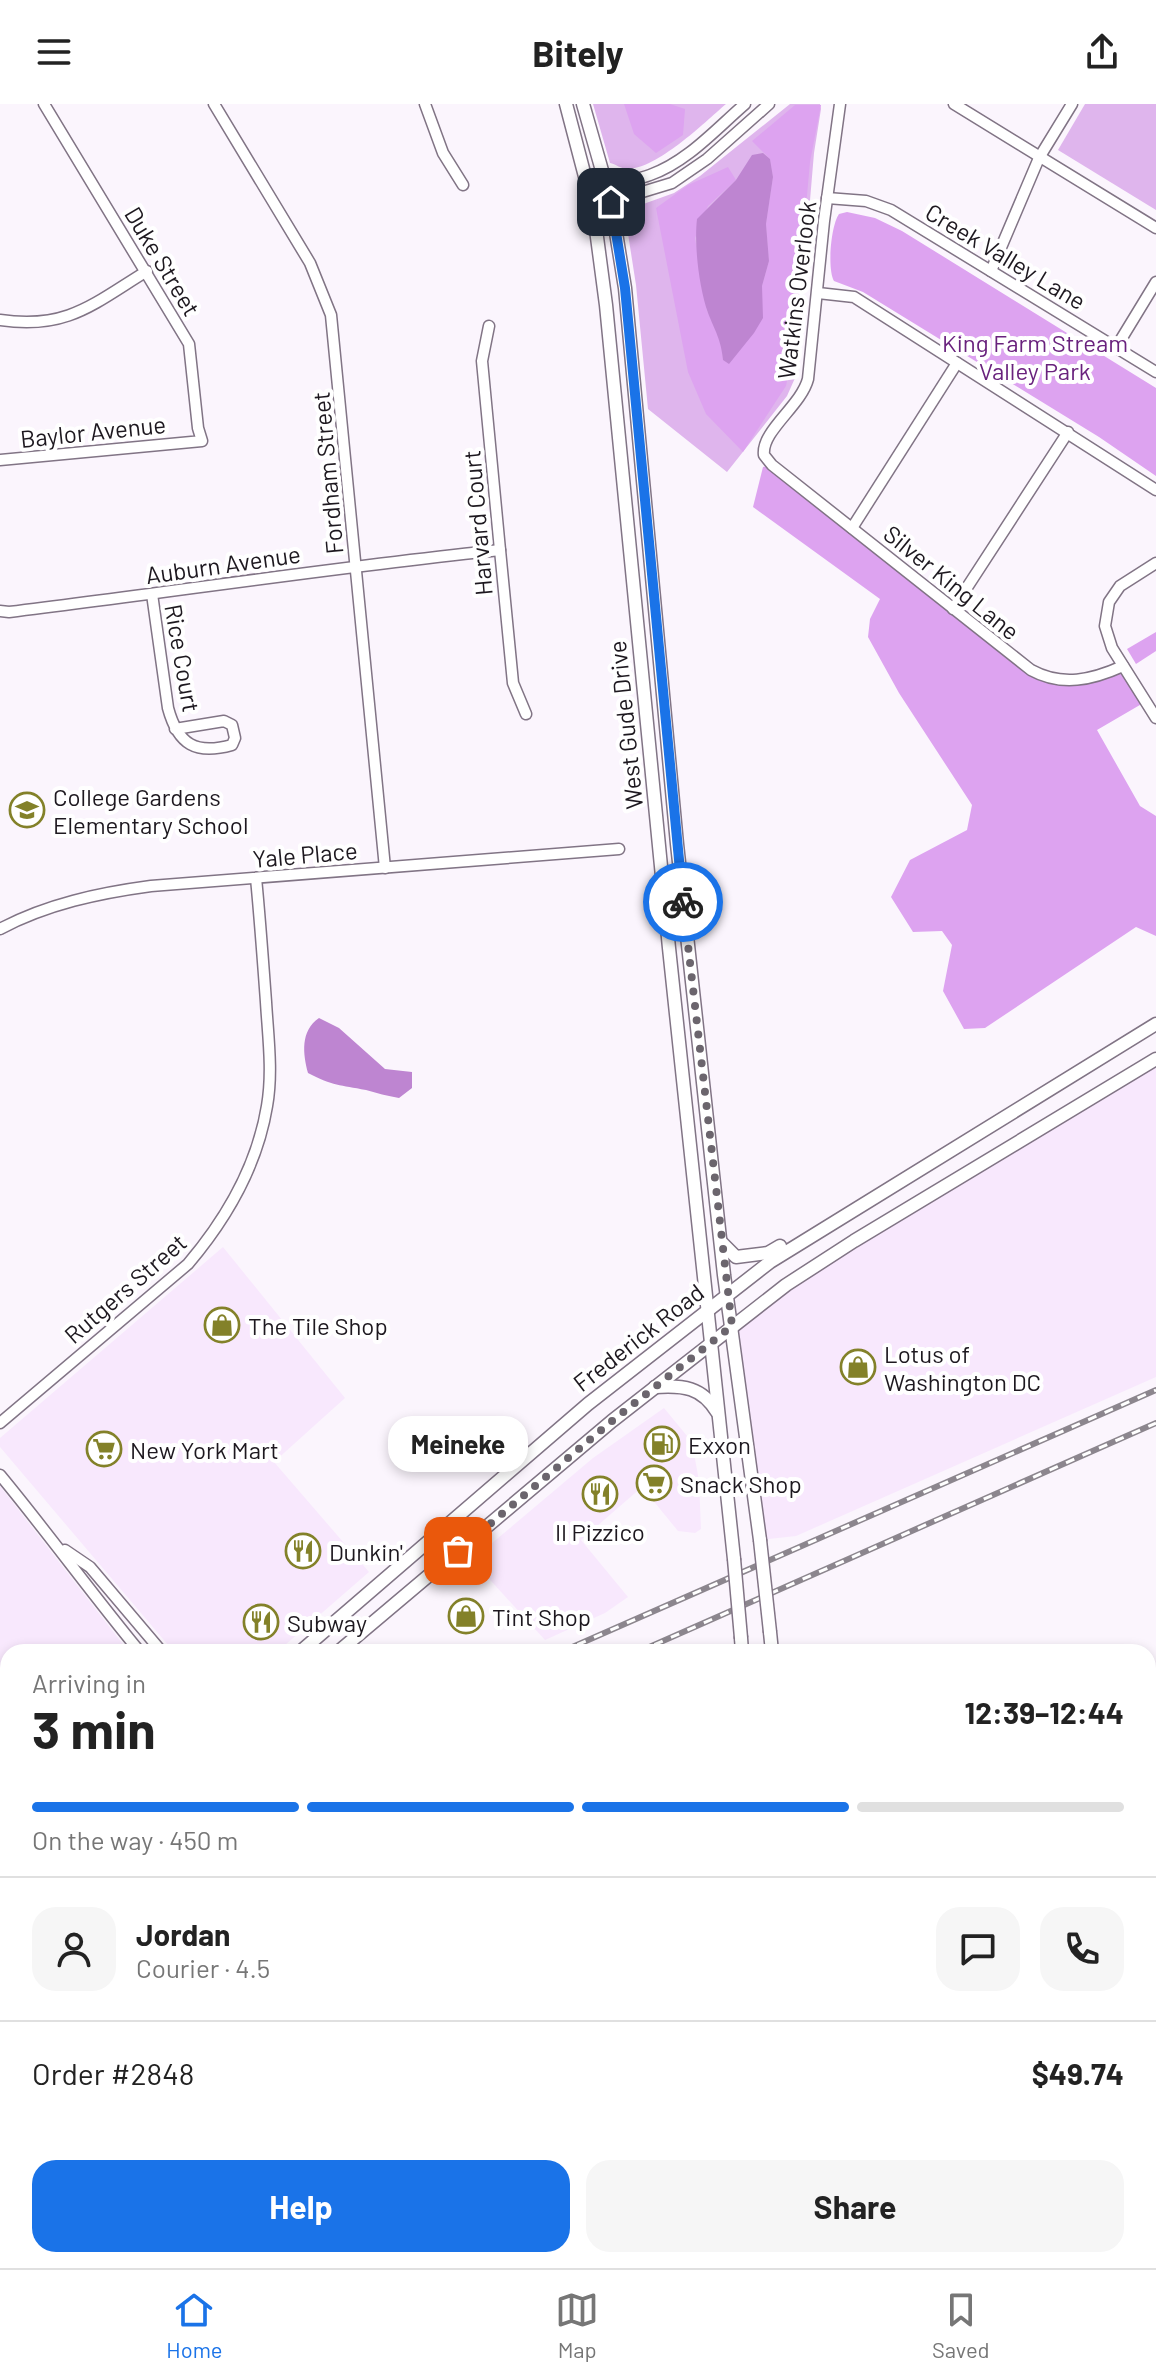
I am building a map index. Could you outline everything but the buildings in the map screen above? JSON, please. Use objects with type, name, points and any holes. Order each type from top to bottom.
[{"type":"main road","name":"West Gude Drive","points":[[566,104],[593,207],[606,305],[741,1644]]},
{"type":"main road","name":"West Gude Drive","points":[[583,104],[611,202],[625,288],[677,844],[721,1242],[771,1644]]},
{"type":"main road","name":"Frederick Road","points":[[309,1644],[580,1412],[770,1262],[1156,1024]]},
{"type":"main road","name":"Frederick Road","points":[[348,1644],[655,1387],[786,1285],[1156,1059]]},
{"type":"main road","points":[[721,1242],[731,1255],[740,1257],[768,1253],[783,1244],[806,1240]]},
{"type":"main road","points":[[655,1387],[683,1386],[694,1389],[706,1397],[718,1414]]},
{"type":"street","name":"Duke Street","points":[[44,104],[189,344],[202,441],[189,442]]},
{"type":"street","name":"Fordham Street","points":[[214,104],[310,263],[325,296],[336,351],[385,868]]},
{"type":"street","points":[[425,104],[443,153],[463,185]]},
{"type":"street","points":[[588,189],[646,177],[660,171],[678,161],[745,104]]},
{"type":"street","points":[[593,207],[672,183],[707,159],[769,104]]},
{"type":"street","name":"Watkins Overlook","points":[[772,465],[767,461],[763,448],[765,442],[805,391],[840,104]]},
{"type":"street","points":[[954,104],[1156,228]]},
{"type":"street","points":[[991,271],[1039,158],[1072,104]]},
{"type":"street","name":"Creek Valley Lane","points":[[827,198],[880,205],[1156,372]]},
{"type":"street","points":[[0,320],[49,323],[77,315],[147,271]]},
{"type":"street","points":[[1117,346],[1156,282]]},
{"type":"street","points":[[818,293],[854,297],[1156,490]]},
{"type":"street","name":"Harvard Court","points":[[489,326],[482,361],[500,550],[513,683],[526,714]]},
{"type":"street","points":[[852,528],[957,363]]},
{"type":"street","points":[[953,609],[1068,432]]},
{"type":"street","name":"Baylor Avenue","points":[[0,460],[189,442]]},
{"type":"street","name":"Silver King Lane","points":[[772,465],[1017,661],[1042,676],[1056,680],[1088,680],[1123,666]]},
{"type":"street","name":"Auburn Avenue","points":[[0,611],[152,594],[356,565],[500,550]]},
{"type":"street","points":[[1156,563],[1120,586],[1109,602],[1105,626],[1112,648],[1156,718]]},
{"type":"street","name":"Rice Court","points":[[152,594],[168,708],[175,729],[189,744],[202,749],[232,745],[235,738],[232,725],[224,721],[175,729]]},
{"type":"street","name":"Yale Place","points":[[0,929],[62,904],[106,892],[151,886],[619,849]]},
{"type":"street","name":"Rutgers Street","points":[[0,1423],[188,1264],[214,1233],[241,1189],[252,1164],[270,1084],[256,878]]},
{"type":"street","points":[[0,1475],[60,1547],[82,1582],[133,1644]]},
{"type":"street","points":[[60,1547],[90,1567],[155,1644]]},
{"type":"shaded area","points":[[593,104],[726,104],[666,153],[652,162],[627,169],[610,163]]},
{"type":"shaded area","points":[[790,104],[820,104],[821,109],[814,153],[795,378],[787,396],[727,472],[648,409],[636,285],[626,221],[635,207],[674,193],[700,176]]},
{"type":"shaded area","points":[[1085,104],[1156,104],[1156,210],[1058,150]]},
{"type":"shaded area","points":[[763,153],[770,159],[773,177],[766,224],[769,261],[762,286],[763,318],[729,364],[723,360],[702,291],[697,254],[697,219],[736,180],[752,155]]},
{"type":"shaded area","points":[[319,1018],[339,1028],[385,1069],[412,1072],[412,1088],[399,1098],[337,1084],[308,1073],[304,1051],[306,1036]]},
{"type":"shaded area","points":[[1156,1059],[1156,1377],[796,1536],[760,1540],[732,1326],[786,1285]]},
{"type":"shaded area","points":[[223,1247],[345,1398],[274,1462],[369,1572],[286,1644],[167,1644],[0,1447],[0,1438]]},
{"type":"shaded area","points":[[664,1408],[692,1442],[699,1481],[701,1529],[695,1533],[678,1531],[642,1487],[581,1540],[628,1597],[605,1613],[545,1640],[472,1560],[593,1458]]},
{"type":"shaded area","points":[[0,1486],[123,1644],[0,1644]]},
{"type":"green space","points":[[624,104],[670,104],[685,109],[683,135],[656,153],[634,134]]},
{"type":"green space","points":[[795,105],[821,105],[810,162],[793,350],[786,386],[743,452],[706,414],[688,372],[656,208],[688,185],[728,167],[736,180],[708,206],[695,238],[707,311],[721,339],[723,360],[762,286],[769,261],[766,224],[773,177],[770,159],[752,141]]},
{"type":"green space","name":"King Farm Stream Valley Park","points":[[847,212],[875,218],[902,231],[1156,388],[1156,476],[1099,437],[863,292],[834,281],[830,257],[832,237],[839,214]]},
{"type":"green space","points":[[772,465],[1017,661],[1056,680],[1123,666],[1145,702],[1097,730],[1140,806],[1156,816],[1156,936],[1136,927],[985,1028],[964,1029],[943,991],[952,945],[942,931],[913,932],[891,897],[910,860],[967,830],[972,805],[899,693],[868,637],[870,619],[880,599],[753,507],[763,467]]},
{"type":"green space","points":[[1156,632],[1156,651],[1136,664],[1127,649]]},
{"type":"railway","points":[[579,1644],[1156,1390]]},
{"type":"railway","points":[[656,1644],[1156,1423]]},
{"type":"way so far","points":[[458,1551],[612,1421],[732,1326],[683,902]]},
{"type":"place","name":"College Gardens Elementary School","points":[[27,810]]},
{"type":"place","name":"The Tile Shop","points":[[222,1325]]},
{"type":"place","name":"Lotus of Washington DC","points":[[858,1367]]},
{"type":"place","name":"Exxon","points":[[662,1444]]},
{"type":"place","name":"New York Mart","points":[[104,1449]]},
{"type":"place","name":"Snack Shop","points":[[654,1483]]},
{"type":"place","name":"Il Pizzico","points":[[600,1494]]},
{"type":"place","name":"Dunkin'","points":[[303,1551]]},
{"type":"place","name":"Meineke","points":[[458,1551]]},
{"type":"place","name":"Tint Shop","points":[[466,1616]]},
{"type":"place","name":"Subway","points":[[261,1622]]},
{"type":"route","points":[[611,202],[625,288],[683,902]]}]
